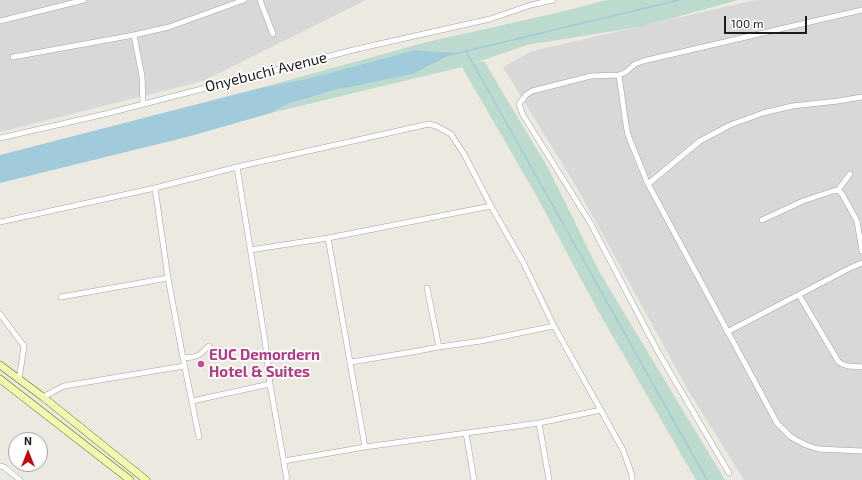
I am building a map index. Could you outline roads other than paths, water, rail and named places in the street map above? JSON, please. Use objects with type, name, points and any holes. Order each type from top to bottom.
[{"type":"main road","points":[[0,365],[44,397],[146,480]]},
{"type":"main road","points":[[0,378],[130,480]]},
{"type":"street","points":[[0,21],[84,0]]},
{"type":"street","points":[[13,57],[134,35],[169,27],[244,0]]},
{"type":"street","points":[[260,0],[273,34]]},
{"type":"street","points":[[525,0],[531,5]]},
{"type":"street","name":"Onyebuchi Avenue","points":[[0,138],[105,114],[356,49],[490,18],[531,5],[553,0]]},
{"type":"street","points":[[729,473],[658,350],[591,224],[520,108],[519,104],[526,95],[532,92],[591,76],[619,75],[626,72],[635,64],[643,61],[862,10]]},
{"type":"street","points":[[134,35],[142,76],[143,104]]},
{"type":"street","points":[[619,75],[628,135],[648,184],[772,415],[787,434],[798,442],[818,449],[862,451]]},
{"type":"street","points":[[648,184],[700,141],[730,125],[763,113],[792,106],[862,97]]},
{"type":"street","points":[[0,222],[155,188],[237,167],[429,124],[444,129],[451,134],[464,154],[524,264],[554,326],[623,450],[630,468],[632,480]]},
{"type":"street","points":[[237,167],[265,341],[270,384],[287,480]]},
{"type":"street","points":[[762,220],[803,201],[838,190],[850,174]]},
{"type":"street","points":[[155,188],[168,278],[182,358],[199,437]]},
{"type":"street","points":[[838,190],[842,194],[857,220],[862,252]]},
{"type":"street","points":[[250,250],[328,238],[491,206]]},
{"type":"street","points":[[328,238],[365,447]]},
{"type":"street","points":[[728,332],[862,263]]},
{"type":"street","points":[[60,297],[168,278]]},
{"type":"street","points":[[427,288],[439,347]]},
{"type":"street","points":[[799,295],[838,361],[848,366],[862,367]]},
{"type":"street","points":[[0,314],[24,346],[19,380]]},
{"type":"street","points":[[351,362],[482,341],[554,326]]},
{"type":"street","points":[[182,358],[199,355],[209,346]]},
{"type":"street","points":[[44,397],[64,386],[184,366]]},
{"type":"street","points":[[192,401],[270,384]]},
{"type":"street","points":[[284,461],[365,447],[539,423],[601,410]]},
{"type":"street","points":[[539,423],[549,480]]},
{"type":"street","points":[[466,433],[474,480]]},
{"type":"street","points":[[0,466],[4,467],[20,480]]},
{"type":"water","points":[[416,50],[454,53],[412,74],[340,89],[287,104],[271,113],[187,137],[0,183],[0,155],[260,88],[315,77]]},
{"type":"waterway","points":[[450,55],[679,0]]},
{"type":"waterway","points":[[466,51],[707,480]]},
{"type":"place","name":"EUC Demordern Hotel & Suites","points":[[201,364]]}]
